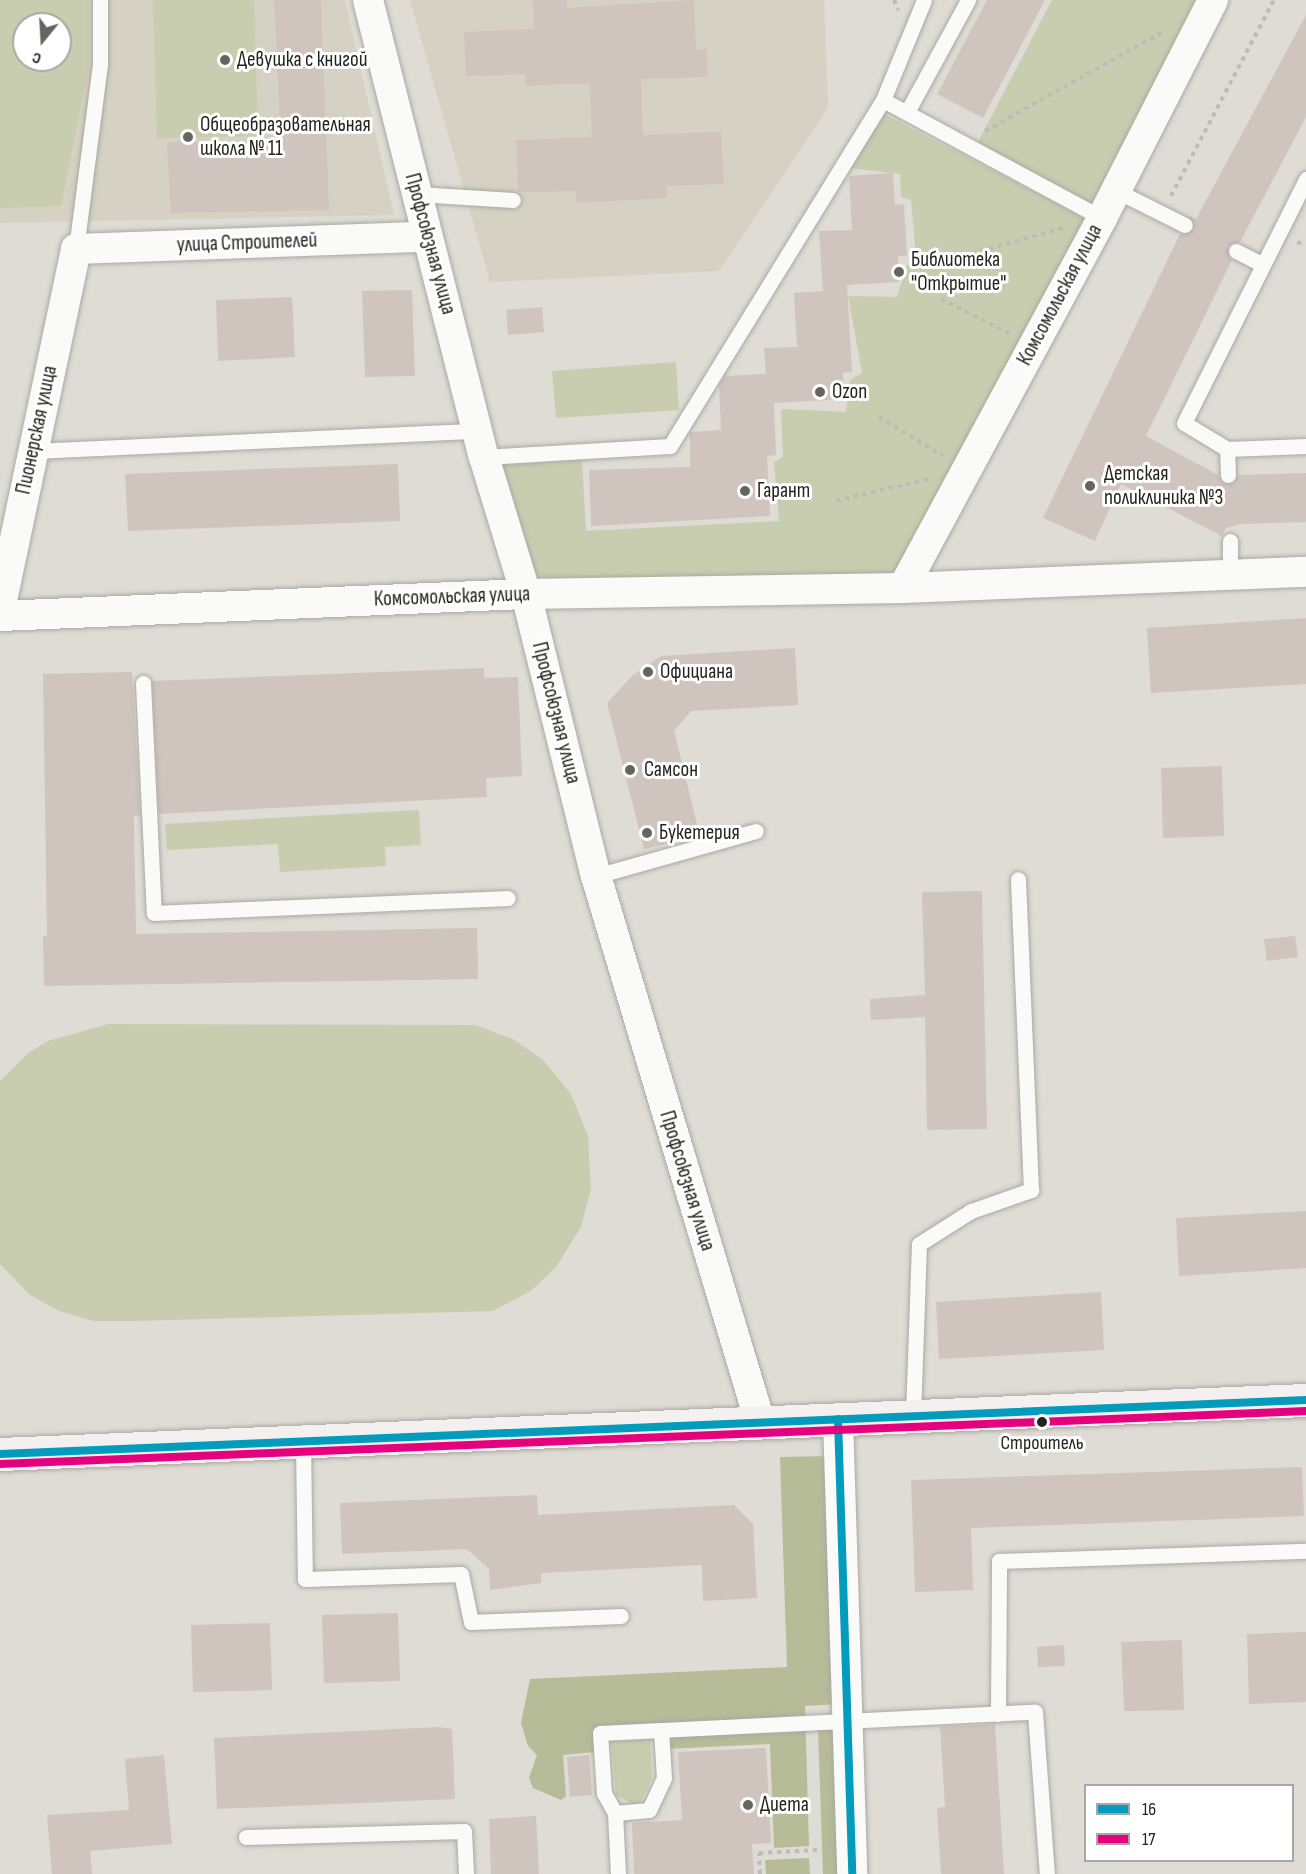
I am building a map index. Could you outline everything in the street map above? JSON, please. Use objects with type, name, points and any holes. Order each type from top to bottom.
[{"type":"street","name":"Профсоюзная улица","points":[[368,0],[481,444],[526,594],[596,876],[760,1422]]},
{"type":"street","name":"Комсомольская улица","points":[[903,588],[1102,218],[1211,3]]},
{"type":"street","name":"улица Строителей","points":[[76,249],[417,237]]},
{"type":"street","name":"Пионерская улица","points":[[0,610],[8,532],[33,451],[76,249]]},
{"type":"street","name":"Комсомольская улица","points":[[0,616],[526,594],[903,588],[1306,572]]},
{"type":"street","points":[[0,1454],[1306,1400]]},
{"type":"street","points":[[838,1419],[852,1874]]},
{"type":"lane","points":[[76,249],[100,63],[100,0]]},
{"type":"lane","points":[[33,451],[481,444],[670,446],[883,100],[924,0]]},
{"type":"lane","points":[[907,112],[968,0]]},
{"type":"lane","points":[[883,100],[1102,218]]},
{"type":"lane","points":[[1306,179],[1184,423],[1227,449],[1306,446]]},
{"type":"lane","points":[[1115,190],[1185,225]]},
{"type":"lane","points":[[417,194],[513,200]]},
{"type":"lane","points":[[1236,251],[1262,264]]},
{"type":"lane","points":[[1227,449],[1228,475]]},
{"type":"lane","points":[[1230,541],[1230,575]]},
{"type":"lane","points":[[143,683],[153,913],[508,898]]},
{"type":"lane","points":[[596,876],[756,831]]},
{"type":"lane","points":[[913,1416],[919,1244],[971,1211],[1031,1190],[1018,879]]},
{"type":"lane","points":[[303,1442],[305,1579],[461,1574],[471,1622],[621,1616]]},
{"type":"lane","points":[[998,1714],[999,1561],[1306,1551]]},
{"type":"lane","points":[[618,1874],[615,1813],[604,1793],[600,1734],[1035,1712],[1047,1874]]},
{"type":"lane","points":[[615,1813],[649,1810],[664,1779],[661,1731]]},
{"type":"lane","points":[[246,1837],[464,1831],[466,1874]]},
{"type":"path","points":[[1162,214],[1274,0]]},
{"type":"path","points":[[964,143],[1211,3]]},
{"type":"path","points":[[963,256],[1102,218]]},
{"type":"path","points":[[941,299],[1033,345]]},
{"type":"path","points":[[879,417],[966,470]]},
{"type":"path","points":[[836,501],[966,470]]},
{"type":"path","points":[[759,1874],[759,1853],[817,1850]]},
{"type":"shaded area","name":"Общеобразовательная школа № 11","points":[[0,0],[345,0],[394,215],[0,223]]},
{"type":"shaded area","points":[[410,0],[824,0],[828,108],[719,271],[490,282]]},
{"type":"green space","points":[[0,0],[89,0],[89,67],[61,206],[0,208]]},
{"type":"green space","points":[[153,0],[254,0],[258,136],[157,138]]},
{"type":"green space","points":[[1052,0],[1203,0],[1096,207],[978,142]]},
{"type":"green space","points":[[882,113],[1087,219],[898,579],[534,586],[494,465],[582,458],[586,531],[779,521],[774,462],[783,457],[781,409],[846,412],[850,380],[862,373],[848,296],[897,297],[906,267],[916,256],[911,200],[901,197],[900,174],[850,168]]},
{"type":"green space","points":[[676,362],[679,410],[556,418],[552,371]]},
{"type":"green space","points":[[419,810],[421,845],[385,847],[386,866],[280,872],[278,844],[167,850],[165,824]]},
{"type":"green space","points":[[108,1024],[475,1025],[513,1039],[543,1060],[571,1094],[588,1136],[591,1188],[581,1227],[556,1267],[532,1290],[493,1311],[93,1321],[59,1311],[30,1295],[0,1264],[0,1081],[28,1053],[48,1041]]},
{"type":"green space","points":[[833,1456],[841,1704],[805,1706],[809,1846],[774,1848],[770,1744],[666,1749],[665,1734],[594,1731],[595,1752],[563,1755],[566,1796],[561,1800],[533,1788],[529,1778],[537,1755],[528,1746],[521,1723],[530,1679],[787,1667],[780,1457]]},
{"type":"green space","points":[[842,1728],[848,1874],[823,1874],[818,1729]]},
{"type":"green space","points":[[650,1736],[652,1779],[641,1801],[635,1805],[616,1795],[611,1739]]},
{"type":"green space","points":[[809,1858],[810,1874],[766,1874],[765,1860]]},
{"type":"building","points":[[274,0],[321,0],[329,210],[171,213],[167,142],[281,141]]},
{"type":"building","points":[[533,0],[567,0],[567,8],[694,0],[696,50],[707,49],[708,77],[641,79],[643,135],[721,132],[724,184],[667,186],[667,198],[576,203],[576,191],[518,192],[516,140],[592,137],[590,83],[526,86],[525,74],[466,76],[464,32],[534,29]]},
{"type":"building","points":[[987,0],[1045,0],[983,118],[937,94]]},
{"type":"building","points":[[1306,15],[1306,117],[1240,242],[1228,246],[1232,260],[1146,436],[1218,475],[1224,484],[1234,483],[1238,475],[1306,473],[1306,522],[1240,524],[1226,528],[1222,536],[1121,484],[1095,541],[1043,518],[1180,234],[1194,229],[1189,216],[1196,219]]},
{"type":"building","points":[[893,173],[895,205],[904,204],[907,256],[898,256],[899,282],[847,285],[852,372],[843,373],[844,399],[774,403],[776,455],[767,456],[770,516],[591,526],[589,470],[690,467],[690,432],[721,430],[719,384],[725,376],[766,374],[764,348],[797,347],[794,293],[823,291],[819,231],[852,230],[849,176]]},
{"type":"building","points":[[412,290],[415,376],[365,377],[362,291]]},
{"type":"building","points":[[292,297],[295,357],[218,361],[216,300]]},
{"type":"building","points":[[542,307],[544,332],[508,335],[506,310]]},
{"type":"building","points":[[398,464],[400,521],[128,531],[125,474]]},
{"type":"building","points":[[1306,618],[1306,684],[1151,693],[1147,628]]},
{"type":"building","points":[[795,648],[798,705],[691,711],[674,731],[700,836],[644,849],[607,703],[632,676],[661,656]]},
{"type":"building","points":[[484,668],[484,678],[518,677],[522,776],[486,778],[487,797],[159,814],[152,681]]},
{"type":"building","points":[[132,672],[140,815],[134,816],[136,934],[477,928],[478,979],[44,986],[43,936],[47,936],[43,674]]},
{"type":"building","points":[[1222,766],[1224,836],[1163,838],[1161,768]]},
{"type":"building","points":[[982,891],[987,1129],[927,1130],[925,1017],[871,1020],[870,999],[925,995],[922,892]]},
{"type":"building","points":[[1295,936],[1298,957],[1267,961],[1264,939]]},
{"type":"building","points":[[1306,1211],[1306,1268],[1179,1276],[1176,1218]]},
{"type":"building","points":[[1101,1292],[1104,1350],[939,1359],[936,1302]]},
{"type":"building","points":[[1302,1467],[1304,1516],[971,1528],[973,1590],[915,1592],[911,1480]]},
{"type":"building","points":[[537,1495],[538,1515],[734,1505],[753,1524],[757,1598],[703,1601],[702,1565],[541,1573],[541,1583],[490,1590],[489,1569],[467,1549],[342,1554],[340,1503]]},
{"type":"building","points":[[398,1613],[400,1681],[324,1683],[322,1615]]},
{"type":"building","points":[[270,1623],[272,1690],[193,1692],[191,1625]]},
{"type":"building","points":[[1306,1632],[1306,1702],[1249,1704],[1247,1634]]},
{"type":"building","points":[[1182,1640],[1184,1710],[1124,1711],[1121,1642]]},
{"type":"building","points":[[1064,1645],[1065,1666],[1038,1667],[1037,1647]]},
{"type":"building","points":[[995,1724],[1004,1874],[941,1874],[937,1808],[945,1807],[940,1727]]},
{"type":"building","points":[[439,1727],[452,1729],[455,1799],[217,1809],[214,1738]]},
{"type":"building","points":[[766,1748],[771,1843],[752,1844],[754,1874],[634,1874],[632,1823],[682,1820],[678,1752]]},
{"type":"building","points":[[164,1755],[172,1844],[90,1851],[92,1874],[52,1874],[47,1815],[129,1810],[125,1759]]},
{"type":"building","points":[[589,1755],[592,1795],[570,1797],[567,1757]]},
{"type":"building","points":[[536,1816],[539,1874],[491,1874],[489,1819]]},
{"type":"transit line","name":"16","points":[[0,1454],[1306,1400]]},
{"type":"transit line","name":"17","points":[[0,1464],[1306,1411]]},
{"type":"transit line","name":"16","points":[[838,1419],[852,1874]]},
{"type":"place","name":"Девушка с книгой","points":[[225,60]]},
{"type":"place","name":"Общеобразовательная школа № 11","points":[[188,137]]},
{"type":"place","name":"Библиотека \"Открытие\"","points":[[899,272]]},
{"type":"place","name":"Ozon","points":[[820,392]]},
{"type":"place","name":"Детская поликлиника №3","points":[[1090,486]]},
{"type":"place","name":"Гарант","points":[[745,491]]},
{"type":"place","name":"Официана","points":[[648,672]]},
{"type":"place","name":"Самсон","points":[[630,770]]},
{"type":"place","name":"Букетерия","points":[[647,833]]},
{"type":"place","name":"Строитель","points":[[1042,1422]]},
{"type":"place","name":"Диета","points":[[748,1805]]}]
